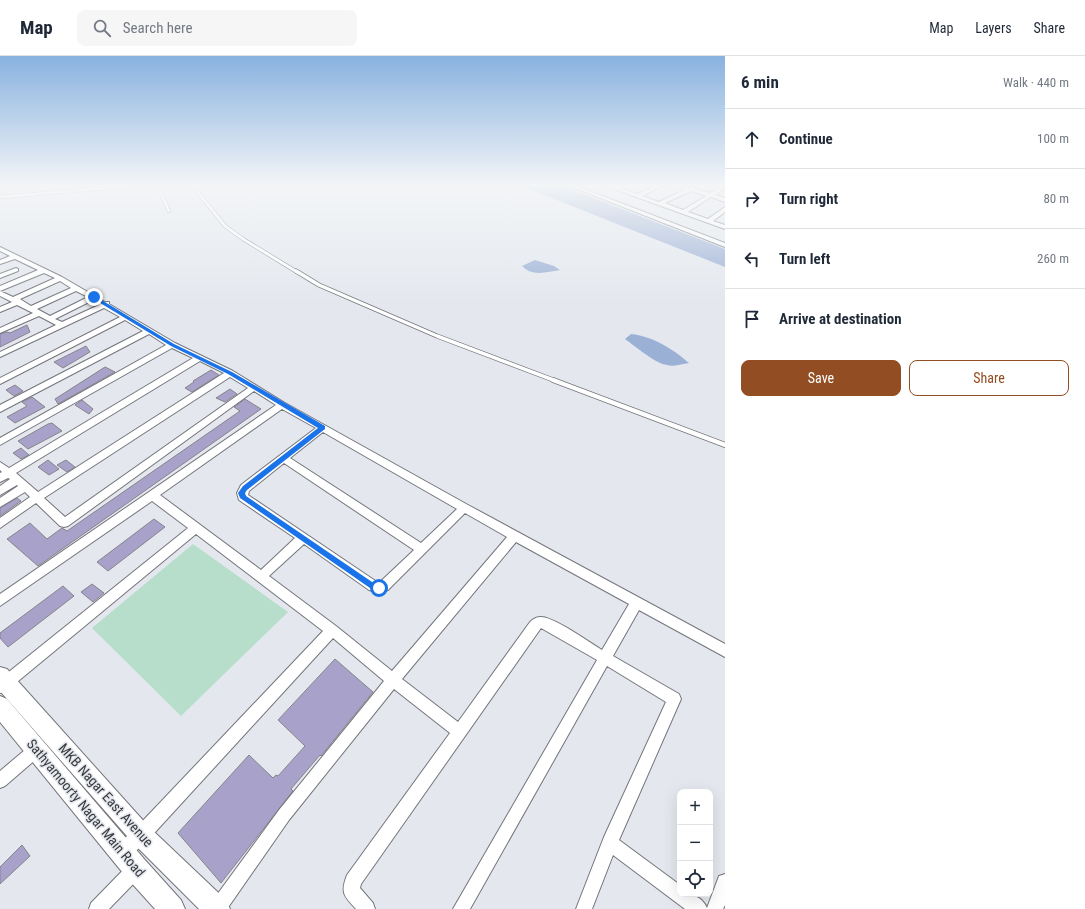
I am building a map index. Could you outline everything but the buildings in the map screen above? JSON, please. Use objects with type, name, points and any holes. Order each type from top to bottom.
[{"type":"main road","name":"MKB Nagar East Avenue","points":[[2,682],[141,834],[217,909]]},
{"type":"main road","name":"Sathyamoorty Nagar Main Road","points":[[0,706],[37,748],[129,861],[172,909]]},
{"type":"street","points":[[673,225],[725,245]]},
{"type":"street","points":[[0,249],[13,257],[60,278],[106,304],[172,345],[198,359],[230,373],[282,405],[464,508],[725,651]]},
{"type":"street","points":[[0,262],[13,257]]},
{"type":"street","points":[[0,276],[16,270]]},
{"type":"street","points":[[0,289],[44,270]]},
{"type":"street","points":[[0,310],[16,300],[60,278]]},
{"type":"street","points":[[31,308],[76,288]]},
{"type":"street","points":[[0,293],[62,325]]},
{"type":"street","points":[[49,319],[94,297]]},
{"type":"street","points":[[0,354],[106,304]]},
{"type":"street","points":[[0,331],[40,313]]},
{"type":"street","points":[[0,381],[125,317]]},
{"type":"street","points":[[0,409],[149,331]]},
{"type":"street","points":[[0,442],[172,345]]},
{"type":"street","points":[[4,475],[198,359]]},
{"type":"street","points":[[0,524],[37,497],[144,430],[230,373]]},
{"type":"street","points":[[0,466],[4,475],[21,483],[64,523],[254,387]]},
{"type":"street","points":[[0,601],[282,405]]},
{"type":"street","points":[[323,428],[245,488],[242,493],[243,498],[372,586],[379,588],[384,586],[464,508]]},
{"type":"street","points":[[283,458],[421,549]]},
{"type":"street","points":[[0,491],[21,483]]},
{"type":"street","points":[[0,503],[21,483]]},
{"type":"street","points":[[152,495],[332,630],[392,680],[459,732]]},
{"type":"street","points":[[2,682],[196,528]]},
{"type":"street","points":[[217,909],[284,815],[392,680],[514,536]]},
{"type":"street","points":[[261,577],[303,538]]},
{"type":"street","points":[[461,909],[636,603]]},
{"type":"street","points":[[367,909],[351,891],[353,881],[534,626],[539,622],[546,623],[606,657],[674,699],[610,843],[584,909]]},
{"type":"street","points":[[97,909],[129,861],[141,834],[332,630]]},
{"type":"street","points":[[0,781],[37,748]]},
{"type":"street","points":[[610,843],[699,909]]},
{"type":"street","points":[[716,909],[725,882]]},
{"type":"lane","points":[[224,225],[242,239],[319,285],[437,336],[725,446]]},
{"type":"green space","points":[[193,544],[288,612],[181,716],[92,628]]},
{"type":"water","points":[[619,225],[663,225],[725,249],[725,267]]},
{"type":"water","points":[[535,260],[554,266],[560,270],[535,273],[530,272],[522,266]]},
{"type":"water","points":[[631,334],[647,337],[662,344],[689,363],[670,366],[657,362],[625,339]]},
{"type":"route","points":[[94,297],[172,345],[198,359],[230,373],[323,428],[245,488],[242,493],[243,498],[372,586],[379,588]]}]
